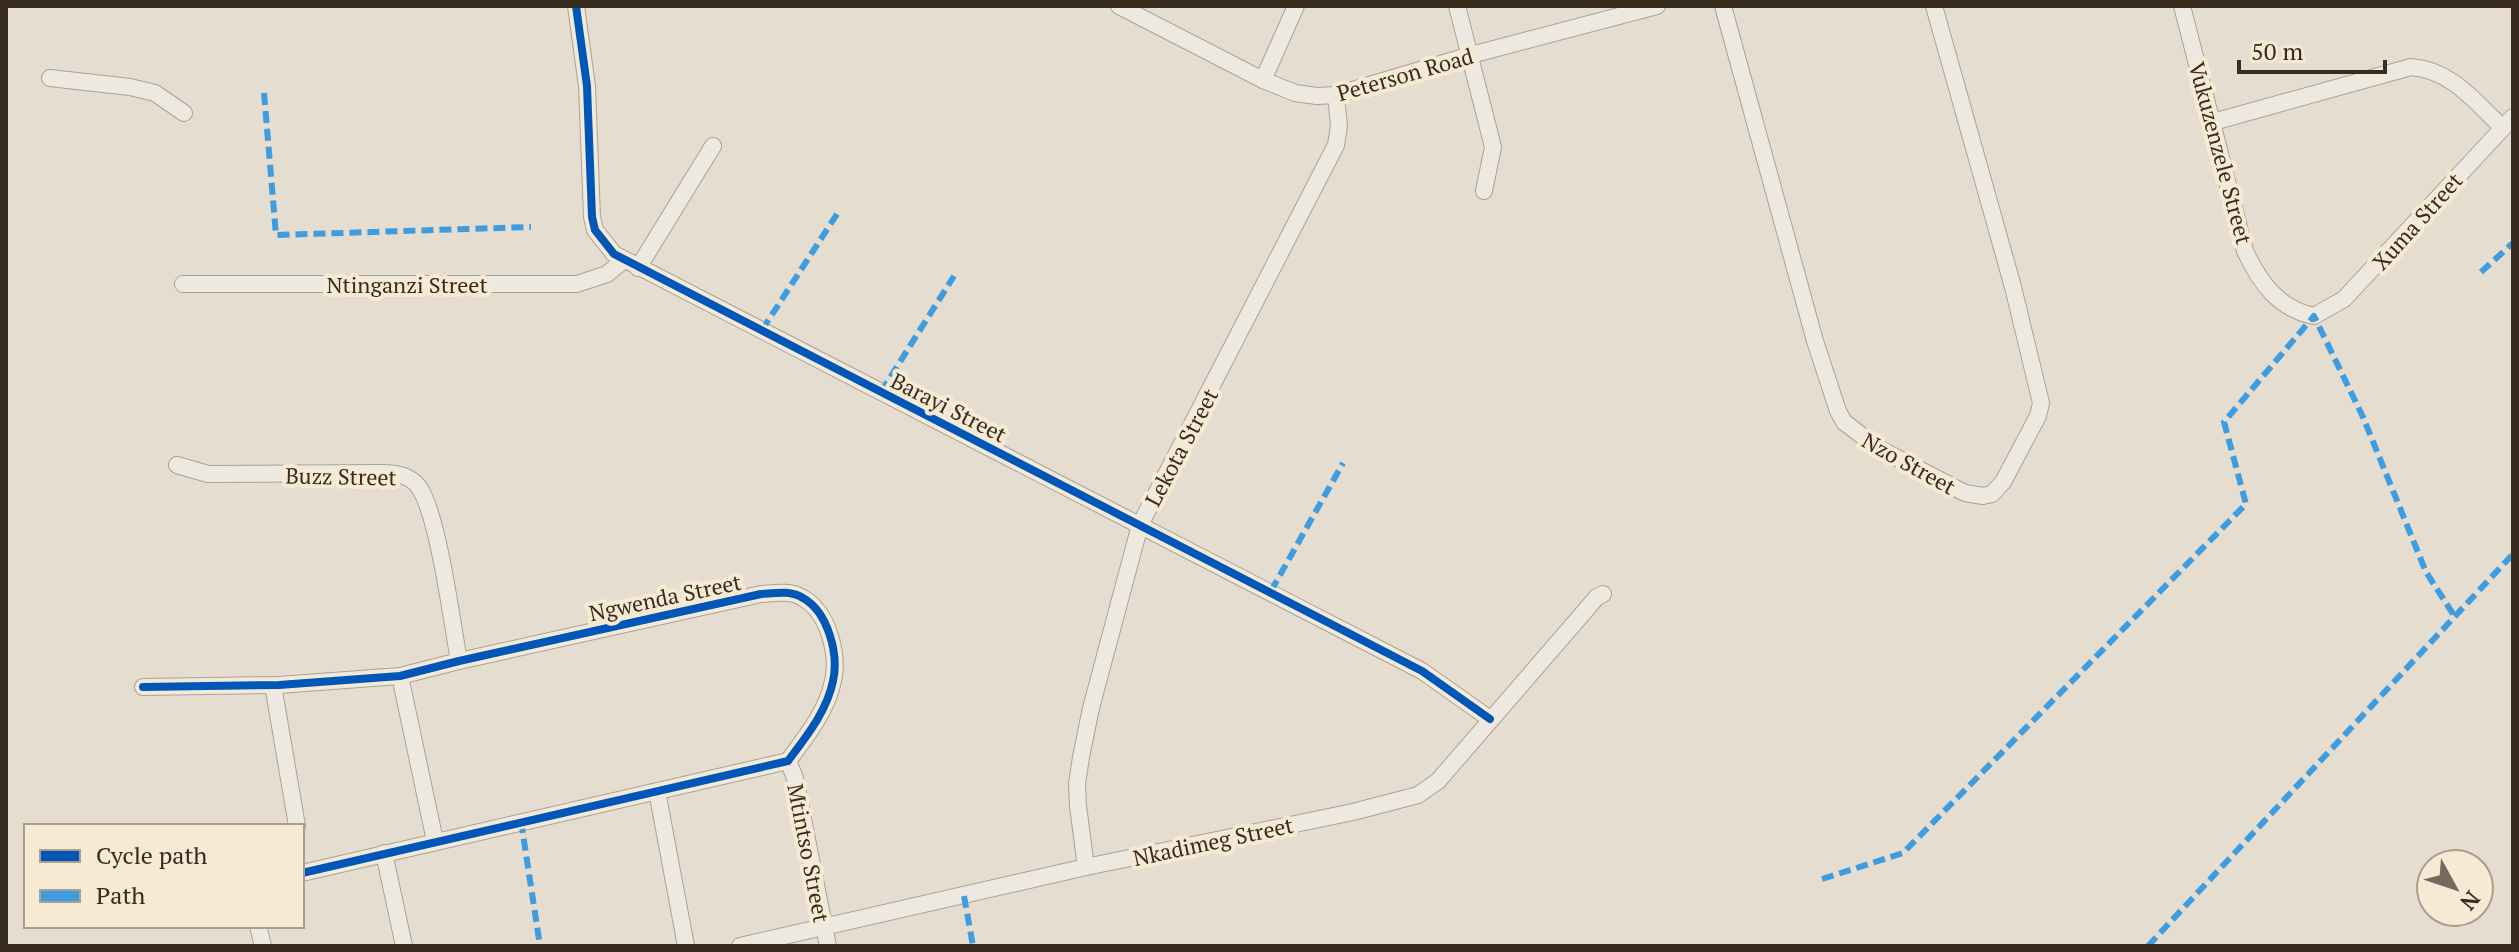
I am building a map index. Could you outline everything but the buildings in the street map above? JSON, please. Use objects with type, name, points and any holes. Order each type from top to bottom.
[{"type":"street","name":"Barayi Street","points":[[576,6],[587,86],[592,217],[595,230],[605,244],[631,264],[1422,671],[1490,719]]},
{"type":"street","name":"Peterson Road","points":[[1119,6],[1263,80],[1295,93],[1317,96],[1336,95],[1471,55],[1657,6]]},
{"type":"street","points":[[1263,80],[1296,6]]},
{"type":"street","points":[[1457,6],[1493,147],[1484,191]]},
{"type":"street","name":"Nzo Street","points":[[1723,6],[1815,341],[1838,411],[1853,432],[1878,448],[1965,493],[1983,496],[1992,494],[2003,482],[2038,416],[2041,403],[2013,287],[1934,6]]},
{"type":"street","name":"Vukuzenzele Street","points":[[2182,6],[2245,251],[2257,276],[2288,308],[2314,316]]},
{"type":"street","points":[[2213,122],[2411,67],[2436,70],[2508,122]]},
{"type":"street","points":[[50,78],[130,87],[155,93],[184,113]]},
{"type":"street","name":"Lekota Street","points":[[1086,867],[1077,784],[1081,757],[1140,525],[1336,145],[1339,126],[1336,95]]},
{"type":"street","name":"Xuma Street","points":[[2314,316],[2333,307],[2359,285],[2508,122]]},
{"type":"street","points":[[631,264],[713,146]]},
{"type":"street","name":"Ntinganzi Street","points":[[183,284],[577,284],[631,264]]},
{"type":"street","name":"Buzz Street","points":[[177,465],[208,474],[385,473],[410,478],[417,484],[429,508],[459,661]]},
{"type":"street","name":"Ngwenda Street","points":[[143,687],[273,685],[400,676],[761,594],[788,592],[805,598],[827,627],[834,655],[834,680],[811,731],[788,761]]},
{"type":"street","name":"Nkadimeg Street","points":[[740,946],[1086,867],[1353,812],[1418,795],[1438,781],[1597,597],[1603,594]]},
{"type":"street","points":[[400,676],[435,841]]},
{"type":"street","points":[[273,685],[297,824]]},
{"type":"street","points":[[304,873],[788,761]]},
{"type":"street","name":"Mtintso Street","points":[[788,761],[795,778],[828,946]]},
{"type":"street","points":[[657,791],[686,946]]},
{"type":"street","points":[[384,853],[404,946]]},
{"type":"marked path","points":[[264,93],[276,235],[531,227]]},
{"type":"marked path","points":[[762,330],[839,211]]},
{"type":"marked path","points":[[2481,272],[2513,243]]},
{"type":"marked path","points":[[881,392],[954,276]]},
{"type":"marked path","points":[[1822,879],[1903,853],[2246,504],[2224,422],[2314,316],[2363,417],[2426,572],[2455,617]]},
{"type":"marked path","points":[[1271,591],[1343,463]]},
{"type":"marked path","points":[[2148,946],[2513,554]]},
{"type":"marked path","points":[[521,821],[540,946]]},
{"type":"marked path","points":[[964,896],[973,946]]},
{"type":"cycle path","points":[[576,6],[587,86],[592,217],[595,230],[614,254],[1422,671],[1490,719]]},
{"type":"cycle path","points":[[143,687],[279,685],[400,676],[761,594],[798,595],[812,604],[825,623],[833,647],[833,681],[815,723],[788,761],[304,873]]}]
